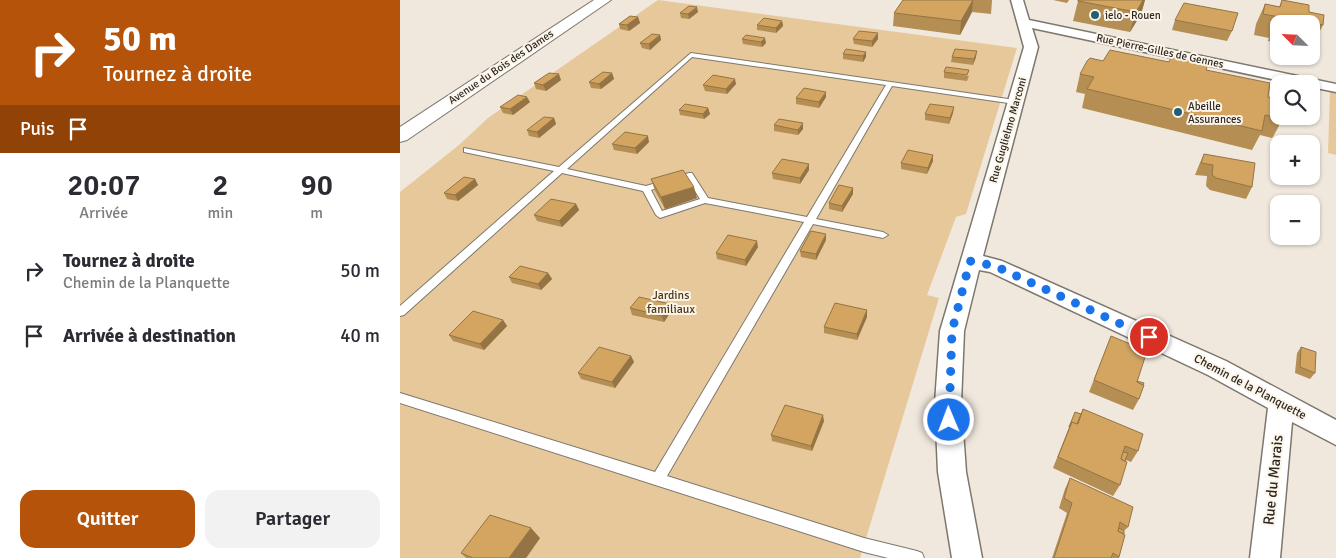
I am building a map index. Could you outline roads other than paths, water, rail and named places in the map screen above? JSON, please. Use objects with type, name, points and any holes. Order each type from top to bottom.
[{"type":"highway","name":"Avenue du Bois des Dames","points":[[513,40],[581,0]]},
{"type":"highway","name":"Avenue du Bois des Dames","points":[[400,136],[604,0]]},
{"type":"street","name":"Rue Guglielmo Marconi","points":[[967,558],[952,472],[948,403],[952,331],[1031,47],[1026,23],[1017,0]]},
{"type":"street","name":"Rue Pierre-Gilles de Gennes","points":[[1026,23],[1279,75]]},
{"type":"street","name":"Rue Pierre-Gilles de Gennes","points":[[1320,77],[1336,80]]},
{"type":"street","name":"Rue Pierre-Gilles de Gennes","points":[[1320,84],[1336,88]]},
{"type":"street","name":"Chemin de la Planquette","points":[[970,261],[995,266],[1217,368],[1336,432]]},
{"type":"street","name":"Rue du Marais","points":[[1265,558],[1282,403]]},
{"type":"lane","points":[[400,312],[691,55],[1015,102]]},
{"type":"lane","points":[[658,479],[890,84]]},
{"type":"lane","points":[[467,150],[646,189],[690,175],[705,200]]},
{"type":"lane","points":[[646,189],[660,214],[705,200],[883,234]]},
{"type":"lane","points":[[400,398],[864,545],[917,558]]},
{"type":"place","name":"ielo - Rouen","points":[[1095,15]]},
{"type":"place","name":"Abeille Assurances","points":[[1178,112]]},
{"type":"park label","name":"Jardins familiaux","points":[[671,302]]}]
